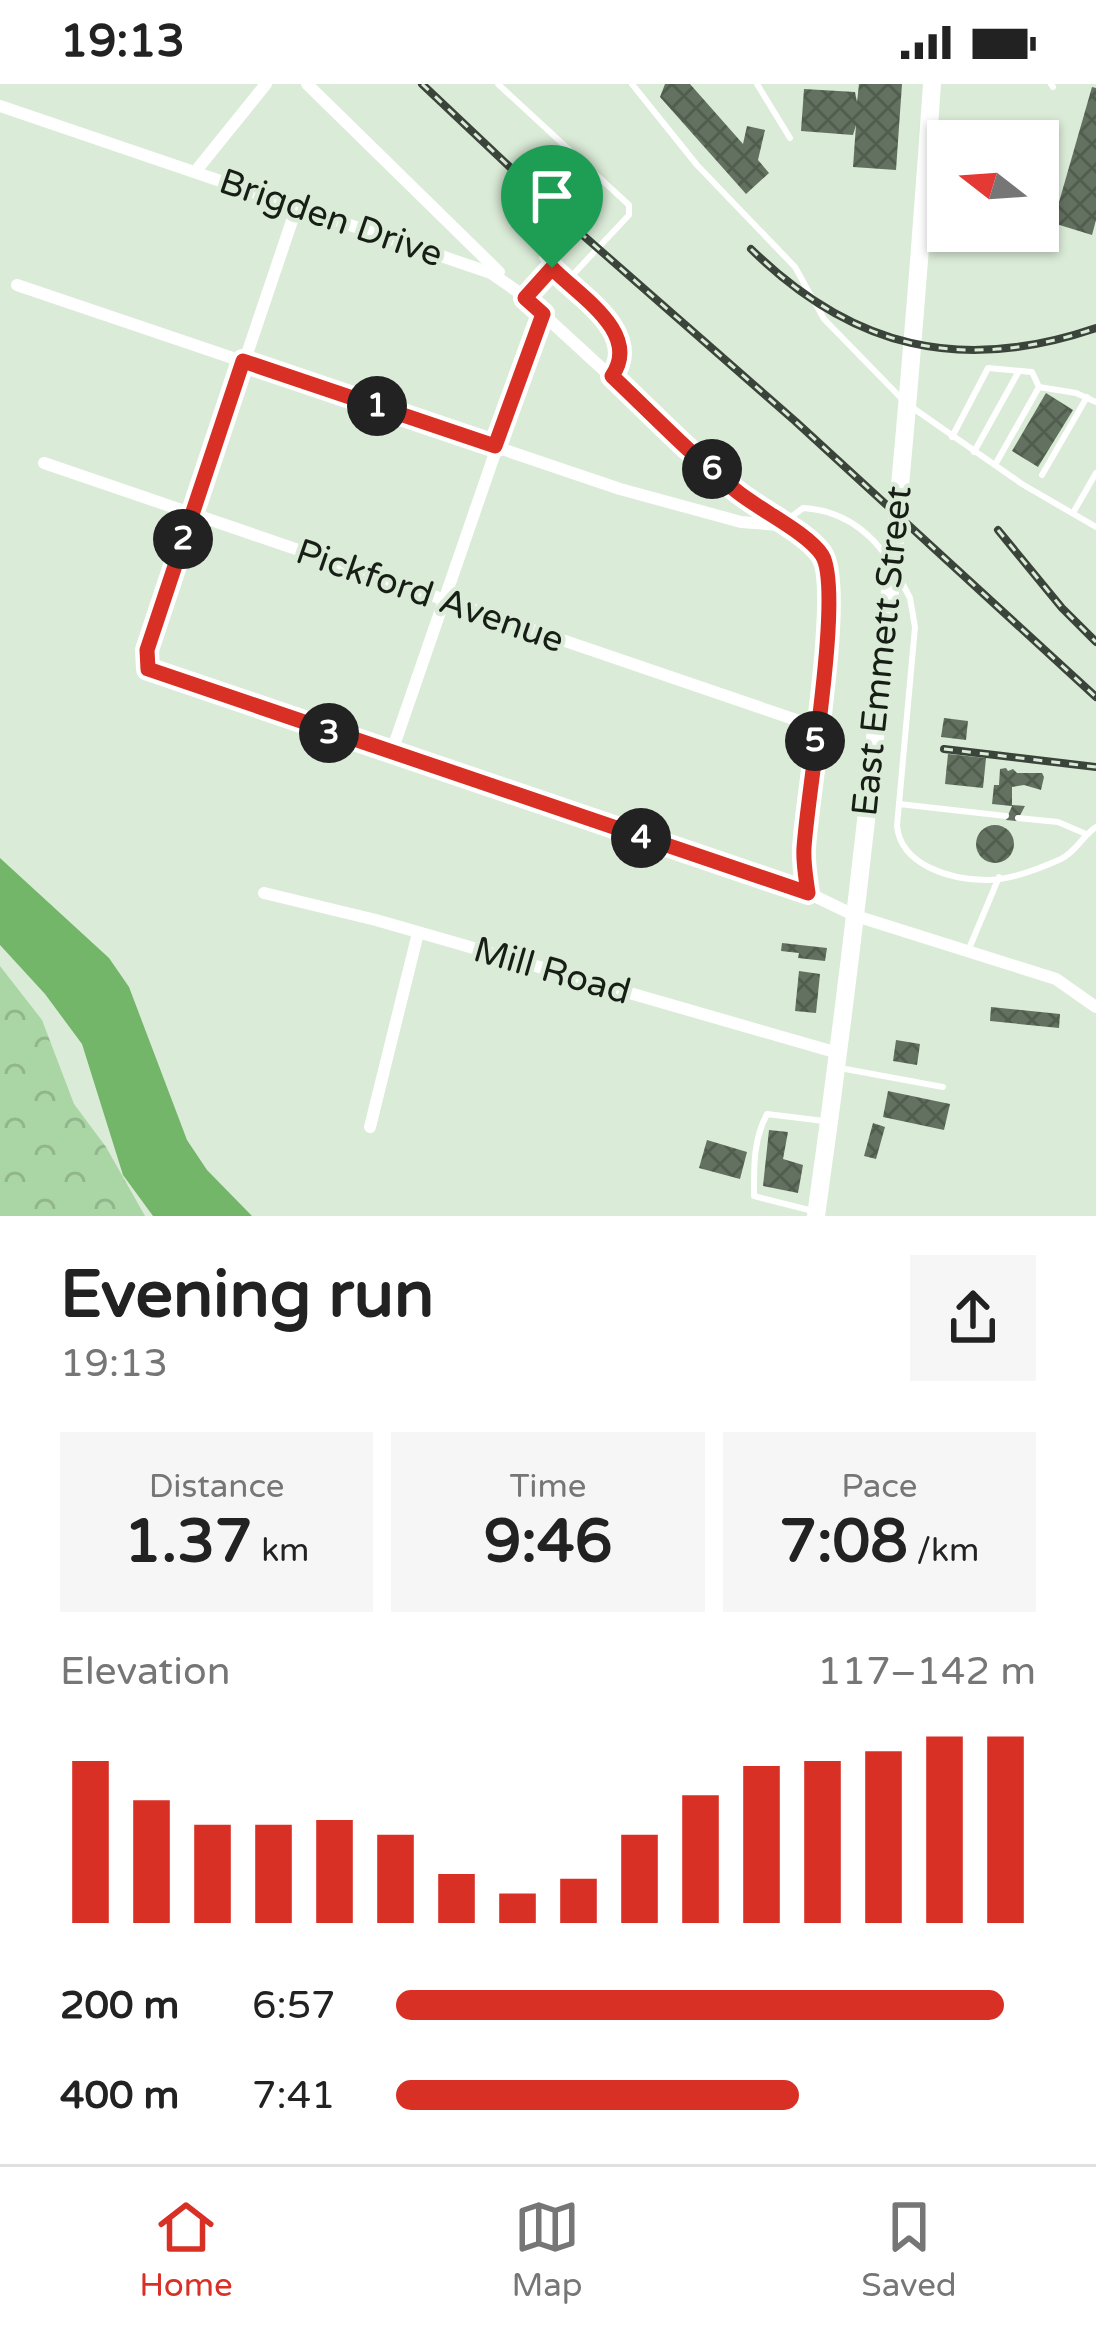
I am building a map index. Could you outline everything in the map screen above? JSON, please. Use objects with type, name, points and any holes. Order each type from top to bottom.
[{"type":"street","points":[[195,172],[266,84]]},
{"type":"street","points":[[307,84],[523,296]]},
{"type":"street","name":"East Emmett Street","points":[[816,1214],[856,916],[918,295],[932,84]]},
{"type":"street","name":"Brigden Drive","points":[[0,106],[491,273],[523,296],[733,489],[805,537],[829,571],[829,615],[803,853],[808,893]]},
{"type":"street","points":[[296,206],[147,650],[148,669],[808,893],[856,916],[1057,980],[1096,1007]]},
{"type":"street","points":[[17,285],[688,509],[741,522],[781,525]]},
{"type":"street","points":[[392,754],[543,314]]},
{"type":"street","name":"Pickford Avenue","points":[[44,463],[817,727]]},
{"type":"street","name":"Mill Road","points":[[264,893],[418,933],[837,1060]]},
{"type":"street","points":[[370,1127],[418,933]]},
{"type":"lane","points":[[498,84],[629,205],[629,215],[566,282]]},
{"type":"lane","points":[[632,84],[697,165],[796,267],[824,319],[880,380],[974,452],[1096,526]]},
{"type":"lane","points":[[757,84],[790,138]]},
{"type":"lane","points":[[527,226],[544,245],[542,258],[618,334],[623,353],[612,376]]},
{"type":"lane","points":[[523,296],[552,268]]},
{"type":"lane","points":[[952,437],[988,368],[1032,372],[1040,387],[1096,402]]},
{"type":"lane","points":[[974,452],[1019,370]]},
{"type":"lane","points":[[994,465],[1040,387]]},
{"type":"lane","points":[[1042,475],[1087,398]]},
{"type":"lane","points":[[1072,513],[1096,473]]},
{"type":"lane","points":[[1082,497],[1096,488]]},
{"type":"lane","points":[[781,525],[803,508],[839,516],[870,533],[905,585],[915,627],[899,804],[902,846],[919,862],[988,880],[1061,859],[1096,827]]},
{"type":"lane","points":[[899,804],[1006,816]]},
{"type":"lane","points":[[1018,818],[1058,822],[1086,834]]},
{"type":"lane","points":[[968,951],[999,877]]},
{"type":"lane","points":[[837,1060],[943,1087]]},
{"type":"lane","points":[[816,1214],[754,1196],[756,1145],[767,1114],[829,1121]]},
{"type":"green space","points":[[0,966],[42,1020],[74,1104],[106,1147],[145,1216],[0,1216]]},
{"type":"shaded area","points":[[0,858],[109,958],[129,987],[187,1140],[207,1170],[252,1216],[153,1216],[123,1175],[82,1044],[0,945]]},
{"type":"building","points":[[665,84],[690,84],[743,144],[747,126],[765,130],[758,160],[769,173],[746,194],[660,97]]},
{"type":"building","points":[[859,84],[902,84],[896,170],[853,167],[856,125],[853,135],[801,131],[804,89],[855,92],[857,102]]},
{"type":"building","points":[[1092,87],[1096,88],[1092,235],[1059,225],[1059,202]]},
{"type":"building","points":[[1046,393],[1073,410],[1038,467],[1012,451]]},
{"type":"building","points":[[944,718],[968,721],[966,740],[941,737]]},
{"type":"building","points":[[948,754],[986,758],[983,788],[945,784]]},
{"type":"building","points":[[1000,769],[1044,777],[1041,790],[1012,787],[1012,805],[1025,806],[1017,821],[1006,820],[1012,806],[992,804]]},
{"type":"building","points":[[995,825],[1008,831],[1014,844],[1008,857],[995,863],[982,857],[976,844],[982,831]]},
{"type":"building","points":[[782,943],[827,948],[825,961],[781,951]]},
{"type":"building","points":[[799,971],[820,974],[816,1013],[795,1011]]},
{"type":"building","points":[[991,1007],[1060,1014],[1059,1028],[990,1021]]},
{"type":"building","points":[[896,1040],[920,1044],[917,1065],[893,1061]]},
{"type":"building","points":[[888,1091],[950,1104],[944,1130],[883,1117]]},
{"type":"building","points":[[873,1123],[885,1127],[876,1159],[864,1156]]},
{"type":"building","points":[[769,1130],[788,1132],[783,1159],[803,1165],[798,1193],[763,1186]]},
{"type":"building","points":[[707,1140],[747,1152],[740,1179],[699,1168]]},
{"type":"railway","points":[[422,84],[569,223],[795,421],[1096,697]]},
{"type":"railway","points":[[751,249],[829,310],[869,330],[911,343],[999,349],[1096,328]]},
{"type":"railway","points":[[998,530],[1096,642]]},
{"type":"railway","points":[[944,749],[1096,767]]},
{"type":"route","points":[[552,268],[618,334],[623,353],[612,376],[733,489],[805,537],[829,571],[829,615],[803,853],[808,893],[148,669],[147,650],[243,361],[495,446],[543,314],[525,298],[552,268]]}]
